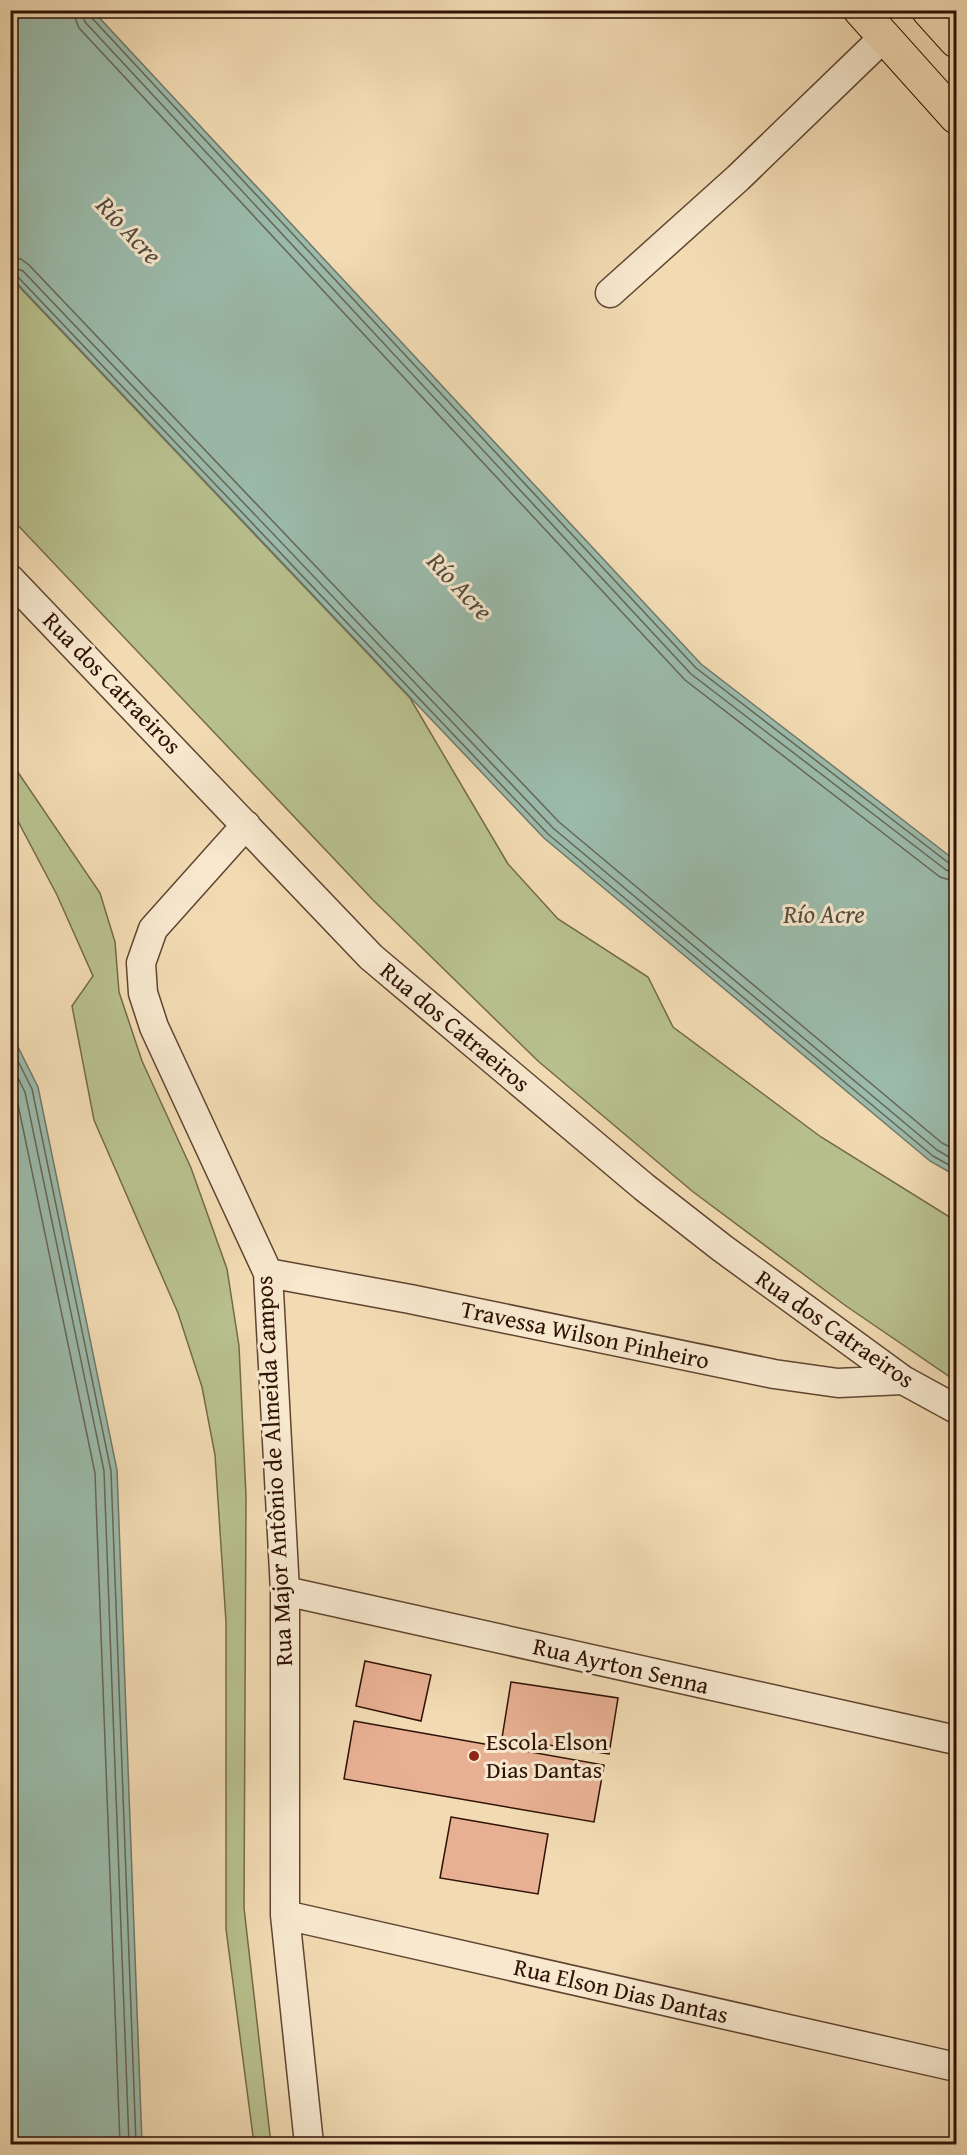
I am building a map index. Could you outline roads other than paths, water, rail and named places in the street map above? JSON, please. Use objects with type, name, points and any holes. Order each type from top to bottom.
[{"type":"main road","points":[[860,10],[957,117]]},
{"type":"main road","points":[[928,10],[957,42]]},
{"type":"street","points":[[610,293],[738,178],[884,37]]},
{"type":"street","name":"Rua dos Catraeiros","points":[[10,579],[371,957],[644,1187],[722,1248],[903,1380],[957,1409]]},
{"type":"street","name":"Rua Major Antônio de Almeida Campos","points":[[246,825],[153,929],[141,963],[143,993],[154,1027],[268,1274],[285,1591],[285,1915],[309,2145]]},
{"type":"street","name":"Travessa Wilson Pinheiro","points":[[268,1274],[410,1299],[774,1374],[838,1383],[903,1380]]},
{"type":"street","name":"Rua Ayrton Senna","points":[[285,1591],[957,1740]]},
{"type":"street","name":"Rua Elson Dias Dantas","points":[[285,1915],[957,2067]]},
{"type":"water","name":"Río Acre","points":[[11,10],[93,11],[701,664],[956,861],[956,1176],[930,1161],[544,838],[11,277]]},
{"type":"water","points":[[10,1031],[38,1087],[117,1470],[142,2144],[11,2144]]},
{"type":"place","name":"Escola Elson Dias Dantas","points":[[474,1756]]}]
